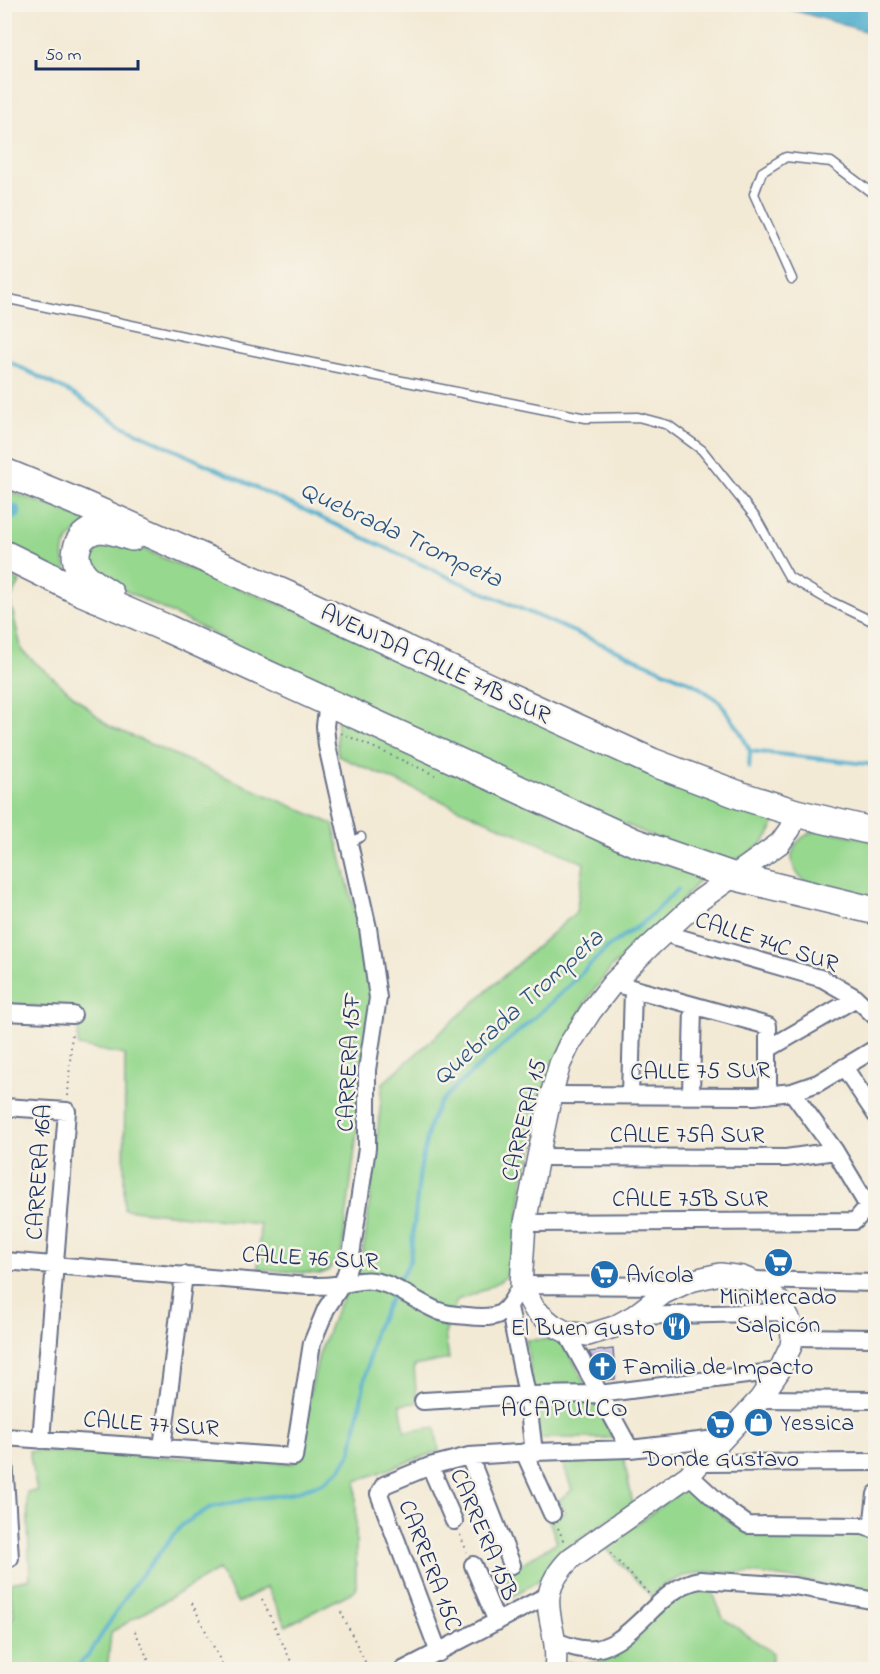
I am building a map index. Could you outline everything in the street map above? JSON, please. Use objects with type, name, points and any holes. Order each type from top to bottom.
[{"type":"highway","name":"AVENIDA CALLE 71B SUR","points":[[4,472],[213,562],[652,762],[742,796],[796,813],[876,832]]},
{"type":"highway","points":[[168,629],[86,577],[76,561],[75,554],[80,541],[90,532],[99,529],[109,530],[213,562]]},
{"type":"highway","points":[[4,554],[66,585],[168,629],[634,842],[732,876],[876,911]]},
{"type":"street","name":"CARRERA 15F","points":[[294,1457],[312,1343],[326,1310],[342,1284],[350,1262],[367,1148],[367,1070],[378,998],[355,840],[327,746],[325,726],[328,702]]},
{"type":"street","name":"CARRERA 15","points":[[521,1285],[525,1223],[538,1157],[551,1095],[560,1064],[569,1045],[613,983],[700,900],[780,843],[790,829],[796,813]]},
{"type":"street","name":"CALLE 74C SUR","points":[[663,933],[823,979],[856,998],[876,1017]]},
{"type":"street","points":[[613,983],[768,1026],[768,1095]]},
{"type":"street","points":[[630,1095],[633,989]]},
{"type":"street","points":[[768,1049],[856,998]]},
{"type":"street","points":[[692,1095],[693,1006]]},
{"type":"street","points":[[4,1011],[73,1015]]},
{"type":"street","name":"CALLE 75 SUR","points":[[551,1095],[768,1095],[792,1092],[818,1083],[876,1048]]},
{"type":"street","points":[[844,1067],[876,1115]]},
{"type":"street","points":[[792,1092],[872,1204]]},
{"type":"street","points":[[4,1107],[67,1111]]},
{"type":"street","name":"CARRERA 16A","points":[[41,1440],[67,1111]]},
{"type":"street","name":"CALLE 75A SUR","points":[[538,1157],[786,1158],[835,1151]]},
{"type":"street","name":"CALLE 75B SUR","points":[[525,1223],[855,1221],[872,1204]]},
{"type":"street","name":"CALLE 76 SUR","points":[[4,1261],[308,1286],[342,1284],[360,1280],[374,1281],[392,1287],[436,1311],[449,1315],[480,1318],[499,1315],[509,1307]]},
{"type":"street","points":[[566,1332],[588,1335],[601,1332],[634,1316],[675,1286],[704,1276],[720,1274],[752,1280],[876,1283]]},
{"type":"street","points":[[162,1448],[184,1275]]},
{"type":"street","points":[[555,1670],[555,1641],[548,1612],[548,1594],[555,1578],[571,1558],[695,1469],[760,1399],[791,1346],[790,1321],[786,1312],[772,1293],[752,1280]]},
{"type":"street","points":[[521,1285],[675,1286]]},
{"type":"street","points":[[521,1285],[509,1307],[527,1395],[529,1452],[552,1514]]},
{"type":"street","points":[[521,1285],[535,1310],[566,1332],[630,1449]]},
{"type":"street","points":[[634,1316],[786,1312]]},
{"type":"street","points":[[792,1337],[876,1338]]},
{"type":"street","points":[[423,1401],[527,1395],[599,1394],[778,1371]]},
{"type":"street","points":[[760,1399],[876,1400]]},
{"type":"street","name":"CALLE 77 SUR","points":[[4,1437],[294,1457]]},
{"type":"street","points":[[430,1466],[468,1456],[630,1449],[724,1438]]},
{"type":"street","points":[[468,1456],[512,1565]]},
{"type":"street","points":[[4,1458],[14,1558]]},
{"type":"street","points":[[695,1469],[876,1462]]},
{"type":"street","name":"CARRERA 15C","points":[[430,1466],[384,1485],[379,1494],[439,1653]]},
{"type":"street","name":"CARRERA 15B","points":[[430,1466],[454,1521]]},
{"type":"street","points":[[695,1469],[728,1511],[748,1525],[863,1526],[874,1529],[875,1494]]},
{"type":"street","name":"CARRERA 15B","points":[[473,1565],[497,1622]]},
{"type":"street","points":[[555,1641],[583,1650],[596,1649],[610,1644],[624,1636],[678,1587],[700,1580],[794,1586],[876,1600]]},
{"type":"street","points":[[403,1670],[548,1594]]},
{"type":"lane","points":[[792,279],[754,194],[762,172],[786,157],[831,162],[876,196]]},
{"type":"lane","points":[[4,298],[586,418],[638,417],[668,425],[702,450],[756,518],[789,578],[876,623]]},
{"type":"path","name":"CARRERA 16A","points":[[67,1111],[73,1015]]},
{"type":"path","points":[[552,1514],[571,1558]]},
{"type":"path","name":"CARRERA 15B","points":[[454,1521],[473,1565]]},
{"type":"path","points":[[598,1539],[658,1604]]},
{"type":"path","points":[[262,1599],[296,1670]]},
{"type":"path","points":[[192,1603],[225,1670]]},
{"type":"path","points":[[341,1612],[369,1670]]},
{"type":"path","points":[[135,1631],[153,1670]]},
{"type":"green space","points":[[4,490],[90,519],[66,544],[63,557],[69,576],[5,545]]},
{"type":"green space","points":[[120,538],[172,562],[312,617],[774,815],[771,832],[751,852],[726,864],[683,850],[251,656],[210,632],[99,578],[84,550],[90,541]]},
{"type":"green space","points":[[4,574],[20,582],[10,601],[22,651],[109,726],[333,824],[372,980],[372,1016],[342,1251],[328,1271],[320,1274],[258,1269],[260,1224],[124,1209],[125,1055],[78,1046],[79,1010],[5,1004]]},
{"type":"green space","points":[[338,719],[701,878],[661,925],[611,968],[585,1002],[524,1176],[511,1273],[485,1290],[457,1300],[445,1334],[449,1359],[414,1366],[417,1403],[400,1404],[405,1432],[435,1427],[439,1451],[356,1481],[356,1590],[286,1626],[267,1587],[238,1603],[218,1570],[111,1632],[108,1662],[103,1669],[5,1669],[4,1633],[14,1615],[9,1583],[30,1579],[27,1492],[37,1491],[29,1451],[294,1463],[319,1354],[361,1259],[383,1083],[576,912],[584,863],[338,756],[336,734]]},
{"type":"green space","points":[[820,830],[875,840],[875,901],[804,881],[797,873],[793,865],[793,850],[803,838]]},
{"type":"green space","points":[[562,1339],[613,1438],[539,1438],[526,1340]]},
{"type":"green space","points":[[623,1454],[633,1505],[556,1556],[540,1580],[511,1597],[506,1577],[519,1565],[557,1542],[549,1520],[565,1512],[559,1500],[572,1490],[560,1455]]},
{"type":"green space","points":[[688,1485],[733,1524],[859,1532],[875,1537],[875,1591],[752,1573],[702,1572],[681,1577],[662,1586],[651,1596],[606,1548]]},
{"type":"green space","points":[[698,1586],[711,1588],[723,1618],[773,1653],[770,1669],[566,1670],[567,1662],[585,1664],[613,1655],[636,1636],[669,1601]]},
{"type":"water","points":[[772,5],[875,5],[875,34],[779,6]]},
{"type":"building","name":"Familia de Impacto","points":[[613,1349],[615,1379],[604,1380],[589,1352]]},
{"type":"waterway","name":"Quebrada Trompeta","points":[[4,359],[73,394],[121,425],[457,581],[694,684],[719,701],[740,731],[750,751],[749,768]]},
{"type":"waterway","points":[[4,508],[14,512]]},
{"type":"waterway","points":[[750,751],[876,765]]},
{"type":"waterway","name":"Quebrada Trompeta","points":[[400,1279],[410,1261],[420,1170],[430,1123],[439,1104],[552,1002],[608,947],[643,923],[678,889]]},
{"type":"waterway","name":"Quebrada Trompeta","points":[[74,1670],[90,1653],[132,1587],[182,1525],[211,1507],[288,1494],[323,1483],[341,1468],[351,1453],[374,1332],[392,1296]]},
{"type":"place","name":"MiniMercado Salpicón","points":[[778,1263]]},
{"type":"place","name":"Avícola","points":[[605,1274]]},
{"type":"place","name":"El Buen Gusto","points":[[676,1327]]},
{"type":"place","name":"Familia de Impacto","points":[[602,1366]]},
{"type":"place","name":"Yessica","points":[[759,1422]]},
{"type":"place","name":"Donde Gustavo","points":[[721,1425]]},
{"type":"district","name":"ACAPULCO","points":[[565,1407]]}]
